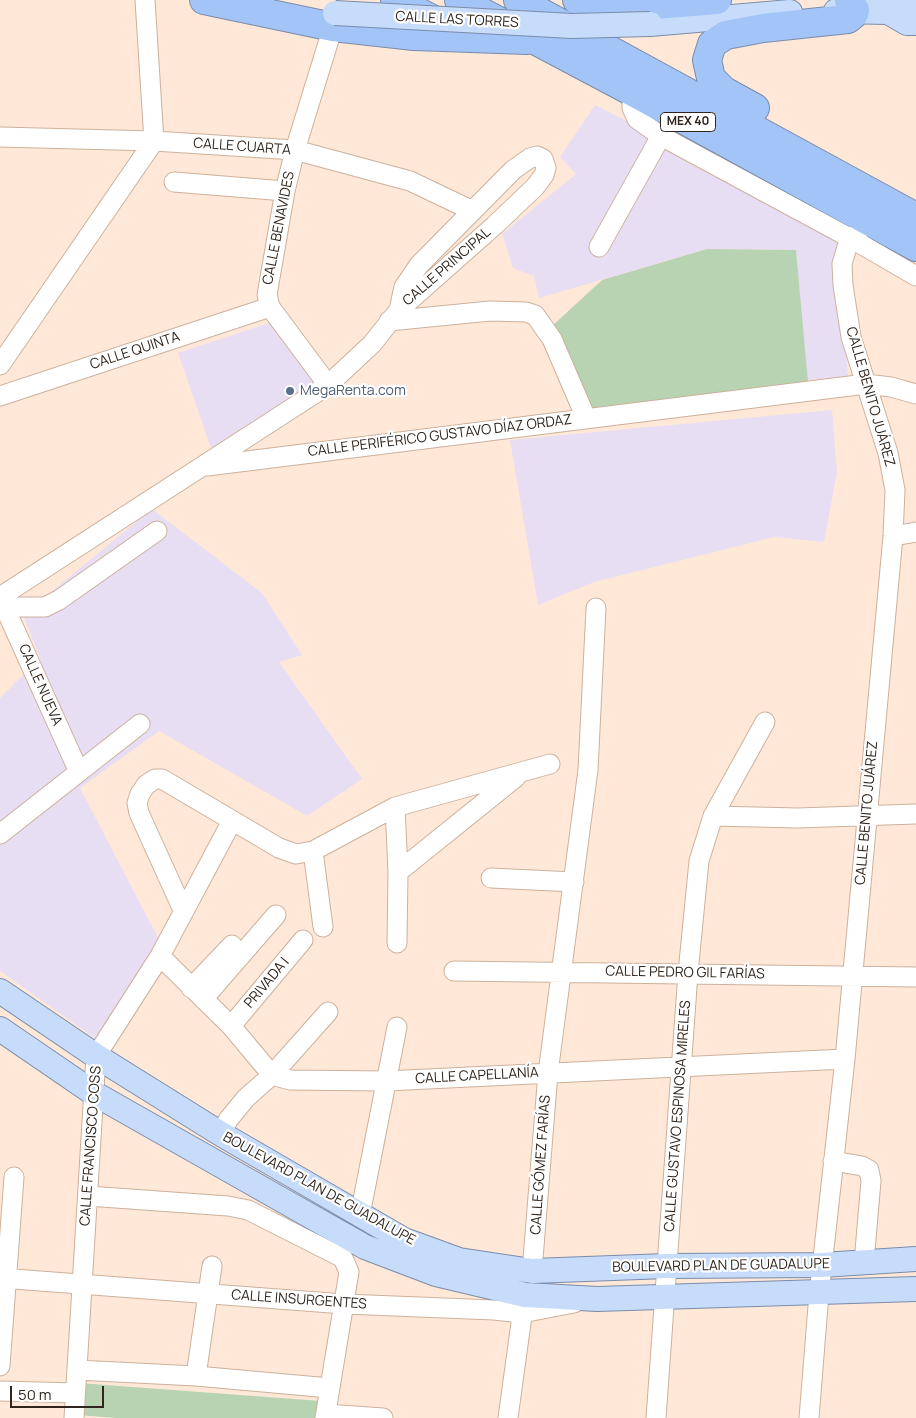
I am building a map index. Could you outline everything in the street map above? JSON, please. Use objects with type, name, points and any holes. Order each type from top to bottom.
[{"type":"highway","points":[[204,0],[334,20],[414,36],[533,41]]},
{"type":"highway","points":[[395,0],[471,38]]},
{"type":"highway","name":"MEX 40","points":[[459,0],[632,92],[859,230],[905,241]]},
{"type":"highway","name":"MEX 40","points":[[518,0],[916,217]]},
{"type":"highway","points":[[577,0],[618,8],[717,0]]},
{"type":"highway","points":[[855,5],[851,18],[846,20],[763,28],[726,35],[712,44],[708,52],[711,78],[724,92],[916,197]]},
{"type":"main road","name":"CALLE LAS TORRES","points":[[266,0],[334,20],[572,26],[650,24],[855,5],[888,12]]},
{"type":"main road","points":[[916,3],[902,4],[888,12],[902,21],[916,23]]},
{"type":"main road","name":"BOULEVARD PLAN DE GUADALUPE","points":[[0,991],[96,1056],[220,1134],[404,1240],[459,1260],[532,1271],[667,1266],[822,1265],[916,1259]]},
{"type":"main road","name":"BOULEVARD PLAN DE GUADALUPE","points":[[0,1029],[95,1094],[365,1247],[523,1304],[597,1299],[819,1294],[916,1289]]},
{"type":"street","points":[[0,365],[154,142],[145,0]]},
{"type":"street","name":"CALLE BENAVIDES","points":[[270,306],[267,295],[285,191],[295,150],[334,20]]},
{"type":"street","points":[[632,92],[632,108],[637,119],[661,136],[859,230],[916,276]]},
{"type":"street","points":[[599,247],[661,136]]},
{"type":"street","name":"CALLE CUARTA","points":[[0,137],[154,142],[295,150],[410,181],[473,211]]},
{"type":"street","name":"CALLE PRINCIPAL","points":[[200,467],[328,385],[354,362],[394,315],[495,225],[544,175],[546,168],[543,159],[537,156],[530,158],[513,170],[419,265],[404,287],[394,315]]},
{"type":"street","points":[[174,182],[285,191]]},
{"type":"street","name":"CALLE BENITO JUÁREZ","points":[[809,1418],[819,1294],[845,1059],[893,536],[895,490],[888,453],[851,337],[843,285],[842,264],[846,247],[859,230]]},
{"type":"street","points":[[905,241],[916,252]]},
{"type":"street","points":[[270,306],[328,385]]},
{"type":"street","name":"CALLE QUINTA","points":[[0,396],[270,306]]},
{"type":"street","name":"CALLE PRINCIPAL","points":[[394,315],[509,311],[526,312],[534,316],[540,321],[552,339],[586,418]]},
{"type":"street","name":"CALLE PERIFÉRICO GUSTAVO DÍAZ ORDAZ","points":[[2,600],[200,467],[866,384],[891,386],[916,394]]},
{"type":"street","points":[[2,600],[24,609],[45,607],[59,600],[157,531]]},
{"type":"street","points":[[893,536],[916,532]]},
{"type":"street","name":"CALLE NUEVA","points":[[2,600],[80,772]]},
{"type":"street","name":"CALLE GÓMEZ FARÍAS","points":[[532,1271],[548,1073],[588,770],[596,608]]},
{"type":"street","name":"CALLE GUSTAVO ESPINOSA MIRELES","points":[[656,1418],[688,973],[699,861],[713,816],[765,722]]},
{"type":"street","points":[[0,834],[140,724]]},
{"type":"street","points":[[183,910],[139,813],[137,803],[140,794],[146,784],[155,779],[162,780],[279,848],[296,854],[313,851],[395,807],[550,764]]},
{"type":"street","points":[[398,872],[523,771]]},
{"type":"street","points":[[395,807],[398,872],[397,943]]},
{"type":"street","points":[[713,816],[757,819],[916,814]]},
{"type":"street","name":"CALLE FRANCISCO COSS","points":[[74,1418],[96,1056],[160,956],[232,821]]},
{"type":"street","points":[[313,851],[323,927]]},
{"type":"street","points":[[491,878],[574,882]]},
{"type":"street","points":[[197,993],[276,915]]},
{"type":"street","name":"PRIVADA I","points":[[231,1026],[304,940]]},
{"type":"street","points":[[197,993],[232,945]]},
{"type":"street","points":[[160,956],[231,1026],[272,1075]]},
{"type":"street","name":"CALLE PEDRO GIL FARÍAS","points":[[454,971],[916,977]]},
{"type":"street","points":[[220,1134],[228,1120],[246,1098],[272,1075],[328,1012]]},
{"type":"street","points":[[360,1215],[397,1027]]},
{"type":"street","name":"CALLE CAPELLANÍA","points":[[272,1075],[290,1080],[386,1081],[845,1059]]},
{"type":"street","points":[[833,1161],[862,1166],[869,1170],[872,1180],[864,1262]]},
{"type":"street","points":[[0,1366],[3,1278],[14,1177]]},
{"type":"street","points":[[88,1196],[228,1206],[248,1210],[335,1252],[347,1264],[349,1272],[326,1416],[383,1418]]},
{"type":"street","points":[[196,1376],[212,1266]]},
{"type":"street","name":"CALLE INSURGENTES","points":[[3,1278],[344,1304],[494,1310],[523,1304]]},
{"type":"street","points":[[508,1418],[523,1304]]},
{"type":"street","points":[[77,1370],[196,1376],[330,1388]]},
{"type":"street","points":[[0,1391],[75,1393]]},
{"type":"shaded area","points":[[595,105],[836,227],[848,377],[807,380],[796,250],[707,249],[539,298],[534,276],[513,268],[502,234],[576,174],[560,157]]},
{"type":"shaded area","name":"MegaRenta.com","points":[[275,321],[323,386],[211,448],[178,353]]},
{"type":"shaded area","points":[[832,410],[837,472],[824,542],[774,537],[594,582],[538,605],[510,440]]},
{"type":"shaded area","points":[[152,509],[262,593],[302,655],[279,662],[362,779],[307,816],[159,731],[80,788],[158,938],[102,1043],[0,971],[0,698],[40,658],[23,615]]},
{"type":"green space","points":[[707,249],[796,250],[808,382],[581,411],[551,327],[602,280]]},
{"type":"green space","points":[[79,1383],[321,1401],[315,1418],[116,1418],[78,1415]]},
{"type":"place","name":"MegaRenta.com","points":[[290,391]]}]
